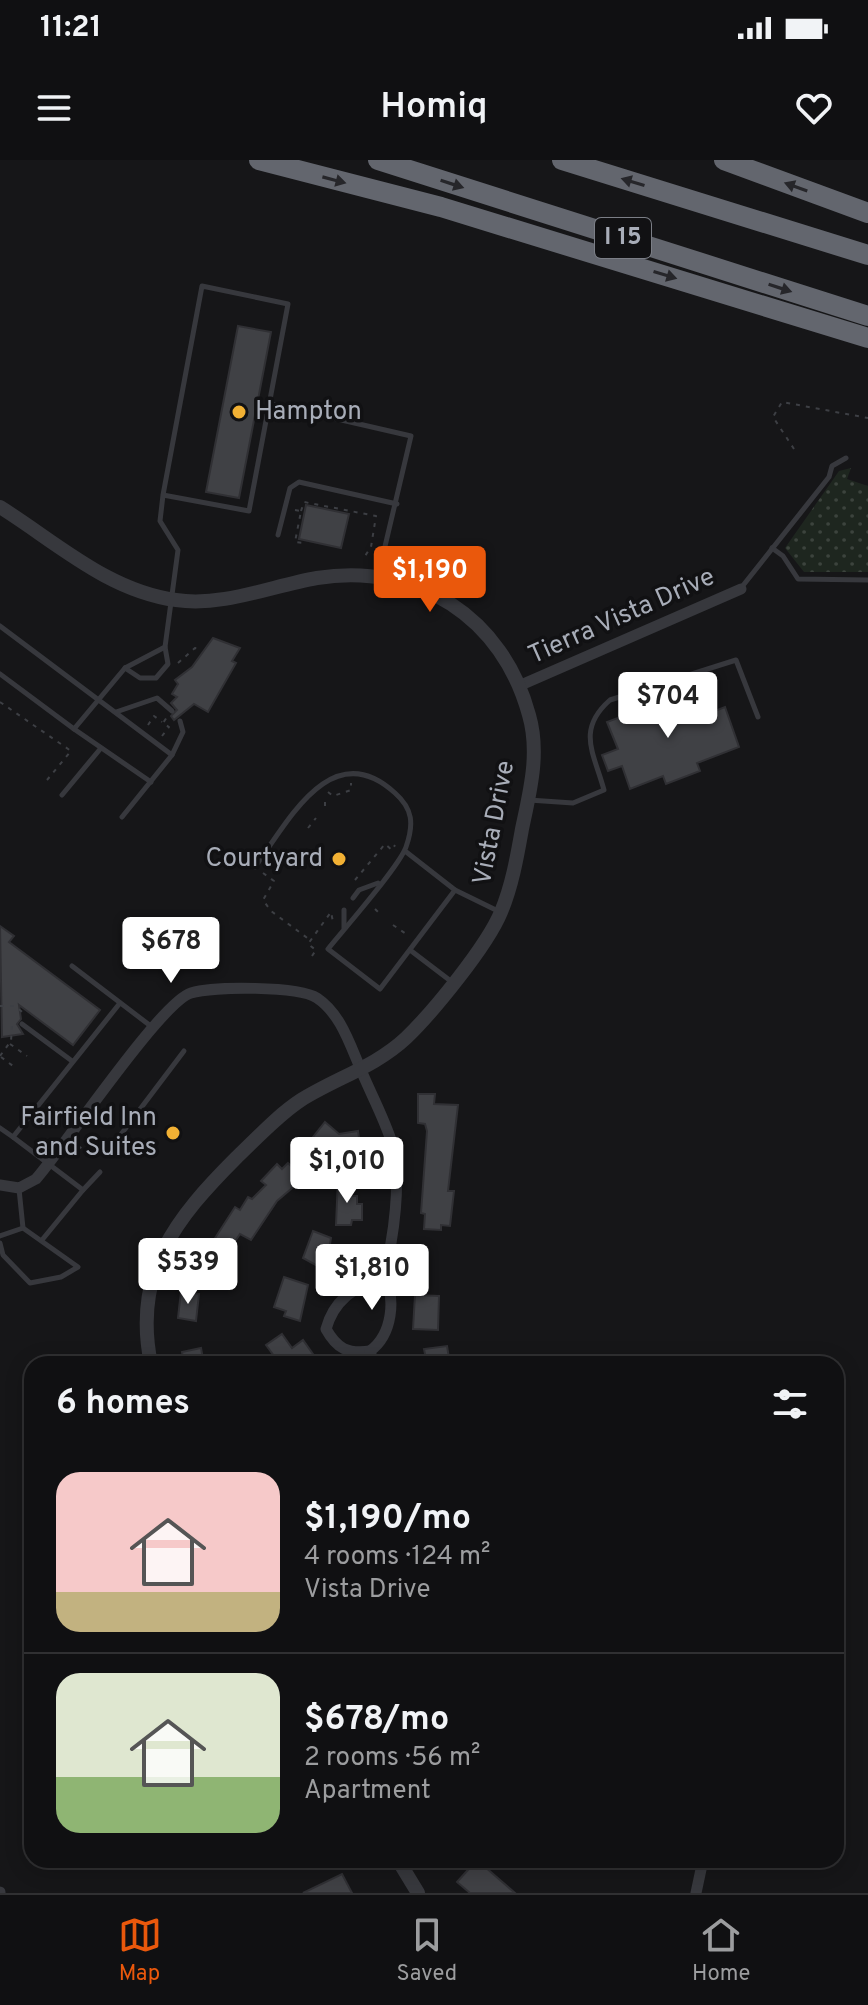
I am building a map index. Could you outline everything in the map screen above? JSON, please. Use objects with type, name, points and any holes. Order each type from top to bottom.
[{"type":"highway","points":[[259,160],[441,207],[868,338]]},
{"type":"highway","name":"I 15","points":[[378,160],[868,316]]},
{"type":"highway","name":"I 15","points":[[562,160],[868,255]]},
{"type":"highway","points":[[724,160],[868,213]]},
{"type":"street","name":"Vista Drive","points":[[0,507],[105,577],[140,593],[173,600],[221,599],[318,578],[377,577],[418,589],[464,611],[497,645],[521,685],[531,721],[534,764],[501,913],[452,982],[405,1039],[361,1070],[299,1101],[210,1185],[175,1224],[160,1255],[149,1298],[145,1335],[149,1356]]},
{"type":"street","name":"Tierra Vista Drive","points":[[521,685],[741,589]]},
{"type":"street","points":[[0,1185],[19,1188],[30,1185],[50,1164],[153,1027],[191,993],[280,988],[306,992],[332,1012],[393,1146],[396,1165],[392,1247],[383,1275],[342,1296],[330,1314],[326,1329],[333,1342],[346,1351],[370,1351]]},
{"type":"street","points":[[370,1351],[388,1329],[389,1284],[383,1275]]},
{"type":"street","points":[[370,1351],[372,1356]]},
{"type":"street","points":[[403,1868],[418,1893]]},
{"type":"street","points":[[696,1893],[701,1868]]},
{"type":"lane","points":[[125,668],[140,678],[156,678],[168,664],[165,647],[178,550],[160,521],[163,495],[202,286],[288,304],[272,404],[249,511],[163,495]]},
{"type":"lane","points":[[272,404],[411,436],[377,577]]},
{"type":"lane","points":[[741,589],[829,477],[832,466],[846,458]]},
{"type":"lane","points":[[278,535],[290,488],[299,482],[310,482],[397,504]]},
{"type":"lane","points":[[772,548],[783,556],[798,579],[868,580]]},
{"type":"lane","points":[[0,626],[172,755]]},
{"type":"lane","points":[[74,729],[125,668],[165,647]]},
{"type":"lane","points":[[528,800],[573,803],[604,790],[588,733],[596,712],[610,700],[736,660],[758,717]]},
{"type":"lane","points":[[0,674],[151,782]]},
{"type":"lane","points":[[115,713],[157,698],[172,711]]},
{"type":"lane","points":[[122,817],[172,755],[183,732],[180,721]]},
{"type":"lane","points":[[62,795],[101,748]]},
{"type":"lane","points":[[255,867],[319,787],[335,775],[352,771],[379,779],[411,811],[411,828],[405,851],[328,949],[380,989],[455,890]]},
{"type":"lane","points":[[405,851],[455,890],[501,913]]},
{"type":"lane","points":[[353,898],[359,890],[379,883]]},
{"type":"lane","points":[[344,910],[341,913],[344,928]]},
{"type":"lane","points":[[410,950],[452,982]]},
{"type":"lane","points":[[72,966],[153,1027]]},
{"type":"lane","points":[[13,1137],[120,1003]]},
{"type":"lane","points":[[22,1024],[72,1061]]},
{"type":"lane","points":[[114,1153],[116,1141],[184,1051]]},
{"type":"lane","points":[[0,1128],[83,1190]]},
{"type":"lane","points":[[42,1240],[100,1172]]},
{"type":"lane","points":[[19,1188],[23,1228]]},
{"type":"lane","points":[[0,1236],[23,1228]]},
{"type":"lane","points":[[0,1243],[3,1255],[30,1283],[61,1277],[78,1267],[23,1228]]},
{"type":"path","points":[[794,449],[773,417],[782,402],[868,418]]},
{"type":"path","points":[[305,543],[295,542],[304,502],[376,516],[371,547],[365,556]]},
{"type":"path","points":[[174,666],[195,648],[199,650]]},
{"type":"path","points":[[0,702],[71,751],[47,780]]},
{"type":"path","points":[[153,717],[163,723]]},
{"type":"path","points":[[325,806],[328,791],[333,796],[351,790],[350,781],[355,780]]},
{"type":"path","points":[[308,828],[316,818]]},
{"type":"path","points":[[351,885],[385,844],[392,850],[401,837]]},
{"type":"path","points":[[261,871],[274,881],[263,900],[271,911],[310,940]]},
{"type":"path","points":[[371,906],[382,916]]},
{"type":"path","points":[[312,956],[316,950],[308,944],[331,912],[334,923]]},
{"type":"path","points":[[393,925],[411,937]]},
{"type":"path","points":[[0,1006],[15,1006],[36,1022]]},
{"type":"path","points":[[12,1026],[10,1043],[0,1056],[17,1069]]},
{"type":"path","points":[[10,1043],[27,1056]]},
{"type":"path","points":[[77,1145],[92,1155]]},
{"type":"shaded area","points":[[851,468],[847,479],[868,486],[868,572],[804,572],[785,548],[839,471]]},
{"type":"building","name":"Hampton","points":[[238,326],[271,332],[239,498],[206,492]]},
{"type":"building","points":[[306,505],[349,514],[341,548],[299,539]]},
{"type":"building","points":[[213,638],[240,648],[232,661],[236,663],[208,712],[194,704],[174,720],[171,716],[177,710],[171,703],[177,697],[172,694],[178,684],[175,680],[192,667]]},
{"type":"building","points":[[690,692],[699,717],[725,707],[739,747],[697,763],[700,771],[666,784],[663,776],[630,789],[622,766],[608,771],[602,755],[618,749],[607,722],[639,710],[637,704],[656,697],[658,704]]},
{"type":"building","points":[[0,926],[14,936],[9,942],[100,1010],[73,1045],[19,1005],[21,1019],[17,1024],[23,1034],[2,1037]]},
{"type":"building","points":[[418,1094],[435,1094],[434,1104],[458,1105],[448,1191],[454,1191],[450,1226],[441,1225],[441,1230],[424,1229],[425,1214],[421,1213],[427,1131],[425,1124],[418,1123]]},
{"type":"building","points":[[325,1122],[339,1134],[358,1131],[361,1151],[336,1155],[313,1137]]},
{"type":"building","points":[[288,1163],[304,1178],[277,1201],[251,1240],[240,1234],[227,1253],[232,1256],[216,1285],[189,1270],[196,1257],[201,1260],[235,1207],[240,1210],[248,1197],[252,1199],[266,1185],[261,1181],[277,1164],[282,1169]]},
{"type":"building","points":[[338,1178],[349,1178],[349,1196],[357,1196],[357,1204],[362,1204],[362,1220],[352,1220],[351,1225],[336,1225]]},
{"type":"building","points":[[313,1231],[331,1238],[329,1250],[342,1254],[334,1275],[303,1258]]},
{"type":"building","points":[[284,1277],[308,1285],[300,1321],[284,1316],[286,1311],[274,1307]]},
{"type":"building","points":[[181,1291],[199,1294],[196,1321],[178,1318]]},
{"type":"building","points":[[415,1295],[439,1296],[438,1330],[413,1329]]},
{"type":"building","points":[[282,1334],[292,1348],[303,1340],[314,1356],[274,1356],[266,1345]]},
{"type":"building","points":[[447,1346],[449,1356],[425,1356],[424,1349]]},
{"type":"building","points":[[201,1348],[202,1356],[183,1356],[182,1352]]},
{"type":"building","points":[[470,1868],[486,1868],[515,1893],[470,1893],[457,1882]]},
{"type":"building","points":[[342,1874],[352,1893],[303,1893]]},
{"type":"place","name":"Hampton","points":[[239,412]]},
{"type":"place","name":"Courtyard","points":[[339,859]]},
{"type":"place","name":"Fairfield Inn and Suites","points":[[173,1133]]}]
